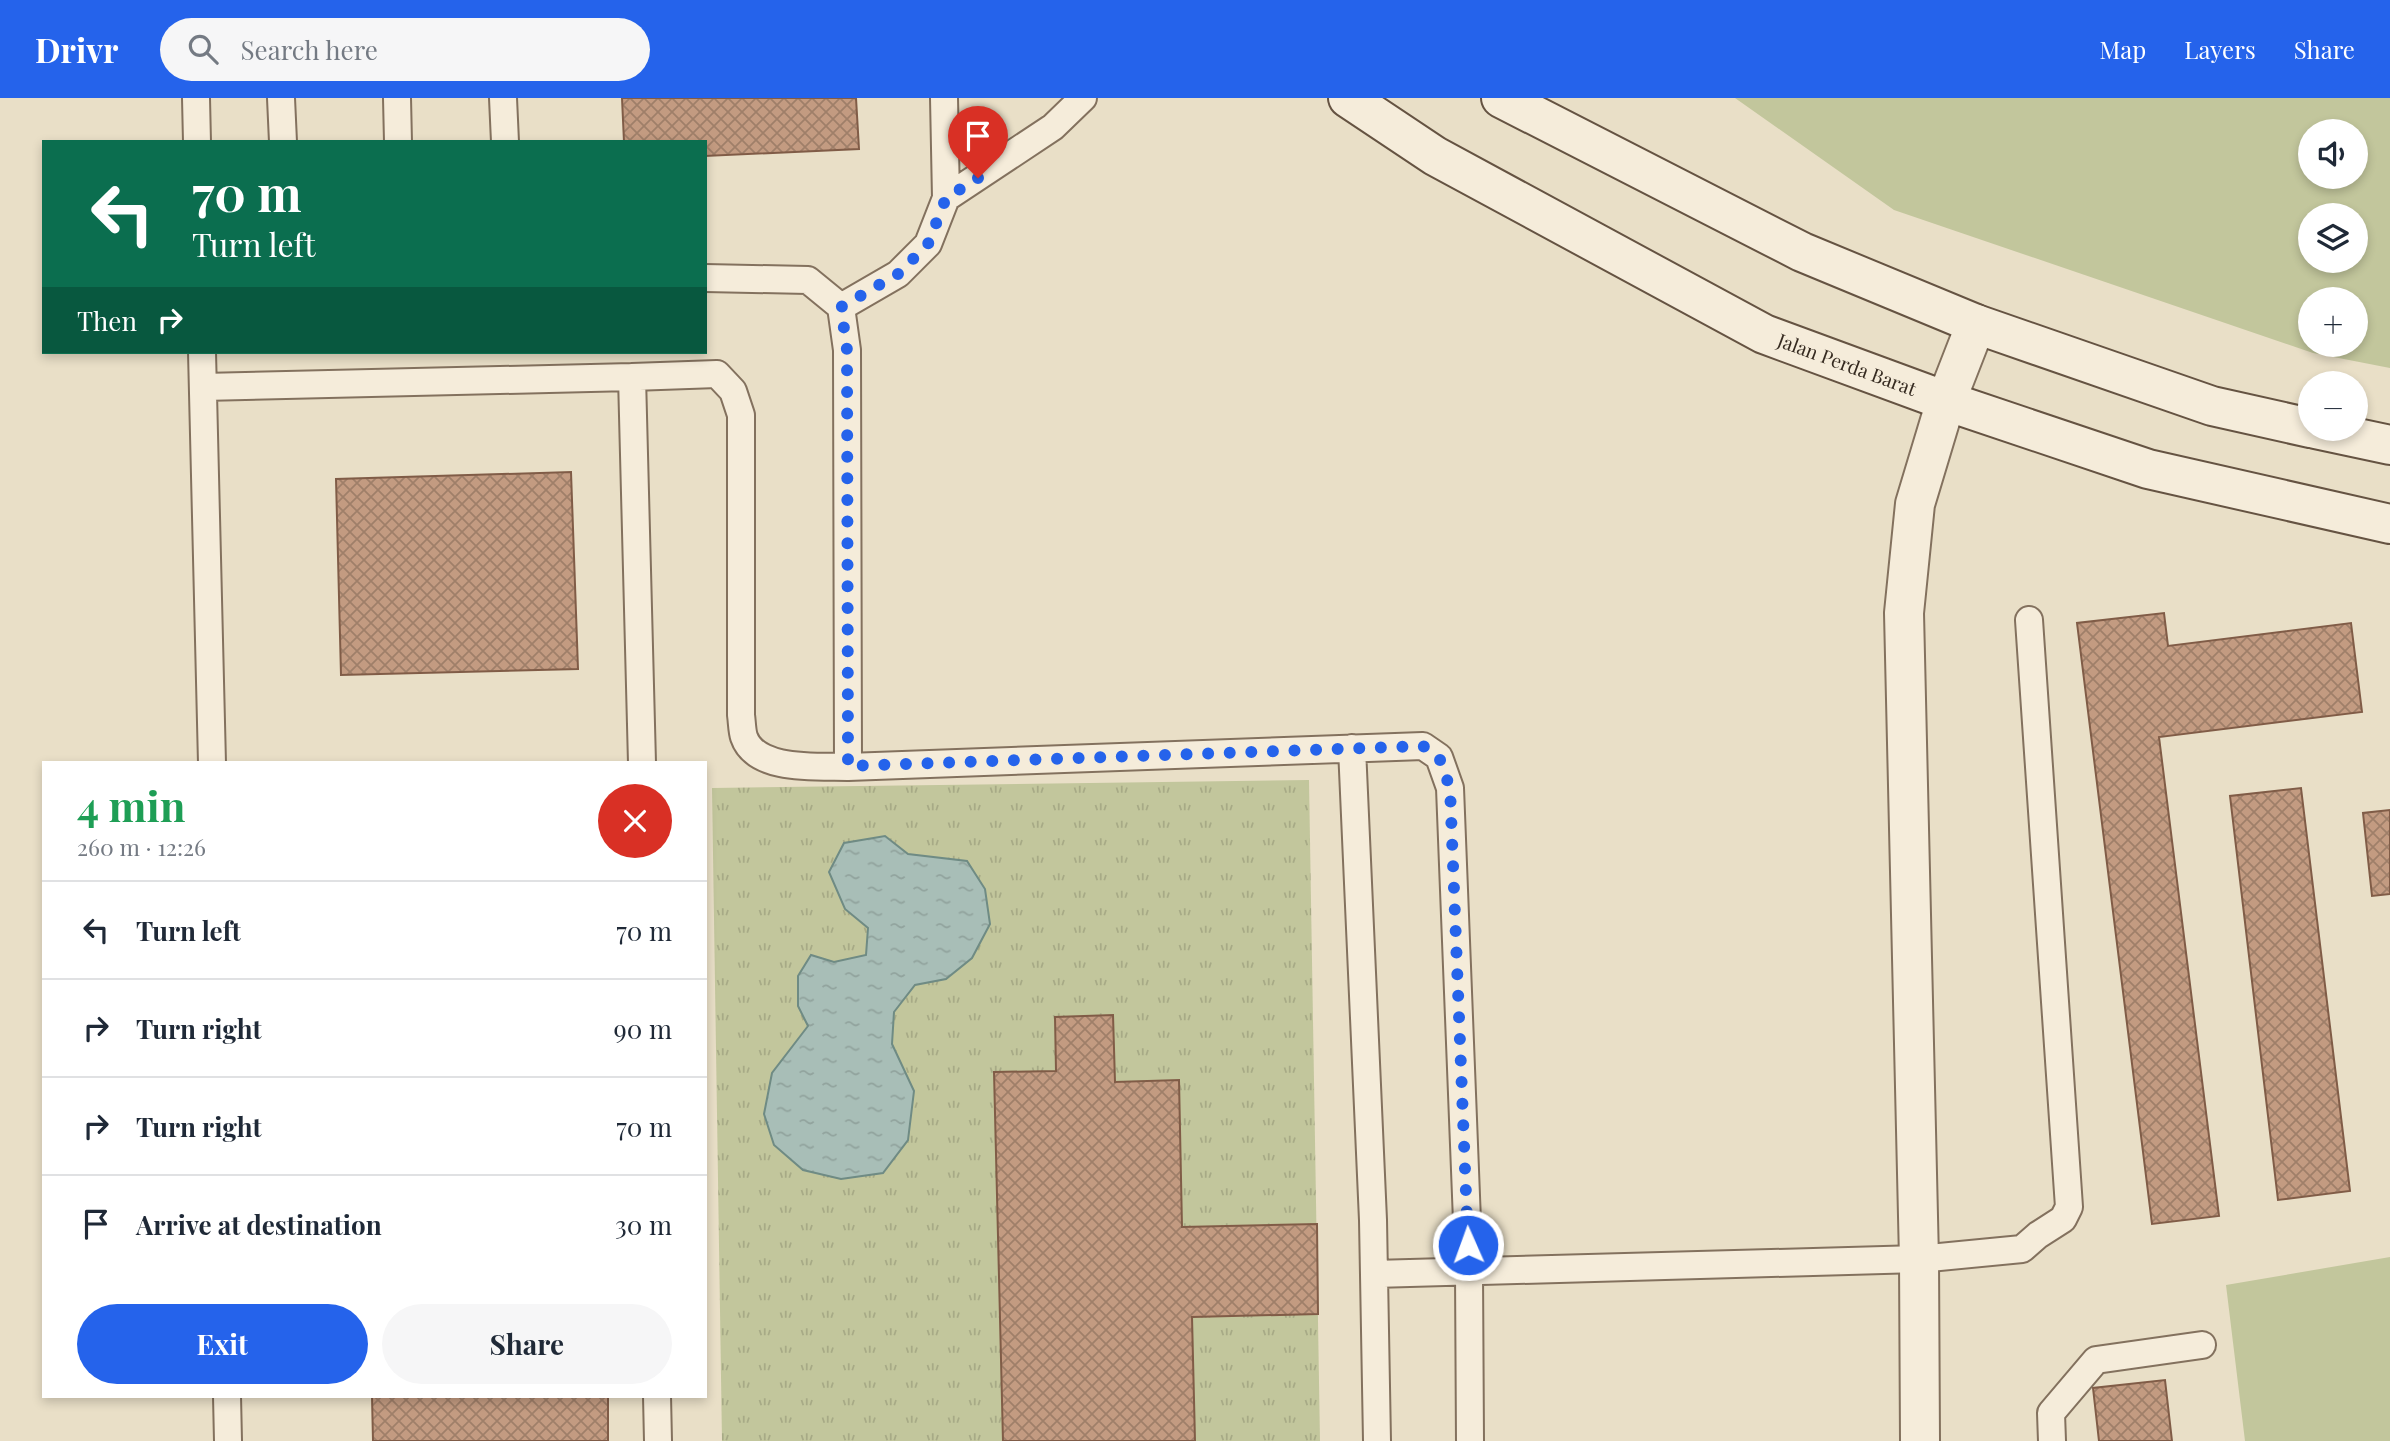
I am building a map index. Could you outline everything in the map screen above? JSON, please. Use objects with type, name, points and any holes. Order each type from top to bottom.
[{"type":"street","name":"Jalan Perda Barat","points":[[1348,98],[1435,156],[1764,334],[1945,401],[2148,469],[2390,524]]},
{"type":"street","points":[[1501,98],[1802,252],[1976,324],[2211,406],[2298,425]]},
{"type":"street","points":[[1920,1441],[1919,1259],[1904,613],[1915,504],[1945,401],[1976,324]]},
{"type":"street","points":[[2368,440],[2390,445]]},
{"type":"lane","points":[[196,98],[197,140]]},
{"type":"lane","points":[[281,98],[282,140]]},
{"type":"lane","points":[[397,98],[398,140]]},
{"type":"lane","points":[[503,98],[505,140]]},
{"type":"lane","points":[[841,307],[898,274],[928,244],[946,198],[944,98]]},
{"type":"lane","points":[[946,198],[1053,127],[1083,98]]},
{"type":"lane","points":[[707,278],[808,280],[841,307],[847,350],[848,766]]},
{"type":"lane","points":[[202,354],[212,761]]},
{"type":"lane","points":[[202,387],[718,374],[733,391],[741,415],[741,715],[744,739],[760,757],[786,765],[848,766],[1423,746],[1439,757],[1450,788],[1469,1272],[1471,1441]]},
{"type":"lane","points":[[632,377],[642,761]]},
{"type":"lane","points":[[1374,1274],[1919,1259],[2022,1248],[2063,1219],[2069,1207],[2029,620]]},
{"type":"lane","points":[[1352,748],[1374,1274],[1377,1441]]},
{"type":"lane","points":[[2052,1441],[2051,1413],[2096,1360],[2202,1345]]},
{"type":"lane","points":[[227,1398],[228,1441]]},
{"type":"lane","points":[[657,1398],[659,1441]]},
{"type":"green space","points":[[1735,98],[2390,98],[2390,368],[2334,357],[2368,357],[2368,287],[2298,287],[2298,348],[1894,210]]},
{"type":"green space","points":[[1309,780],[1320,1441],[722,1441],[712,788]]},
{"type":"green space","points":[[2390,1257],[2390,1441],[2245,1441],[2226,1285]]},
{"type":"water","points":[[885,836],[908,854],[967,861],[985,889],[990,924],[972,958],[946,979],[915,985],[894,1012],[892,1044],[914,1091],[908,1140],[883,1173],[841,1179],[803,1170],[774,1145],[764,1114],[772,1073],[808,1026],[798,1006],[798,976],[811,955],[834,962],[866,955],[868,928],[845,909],[829,872],[844,843]]},
{"type":"building","points":[[622,98],[856,98],[859,149],[707,156],[707,140],[624,140]]},
{"type":"building","points":[[571,472],[578,669],[341,675],[336,479]]},
{"type":"building","points":[[2164,613],[2168,646],[2351,623],[2362,712],[2159,737],[2219,1216],[2152,1224],[2077,623]]},
{"type":"building","points":[[2301,788],[2350,1191],[2278,1200],[2230,796]]},
{"type":"building","points":[[2390,810],[2390,894],[2372,896],[2363,813]]},
{"type":"building","points":[[1113,1015],[1115,1082],[1179,1080],[1182,1227],[1317,1224],[1318,1314],[1192,1317],[1195,1441],[1003,1441],[994,1072],[1056,1071],[1055,1017]]},
{"type":"building","points":[[2165,1380],[2172,1441],[2099,1441],[2093,1388]]},
{"type":"building","points":[[372,1398],[608,1398],[608,1441],[373,1441]]},
{"type":"route","points":[[978,178],[946,198],[928,244],[898,274],[841,307],[847,350],[848,766],[1423,746],[1439,757],[1450,788],[1468,1245]]}]
